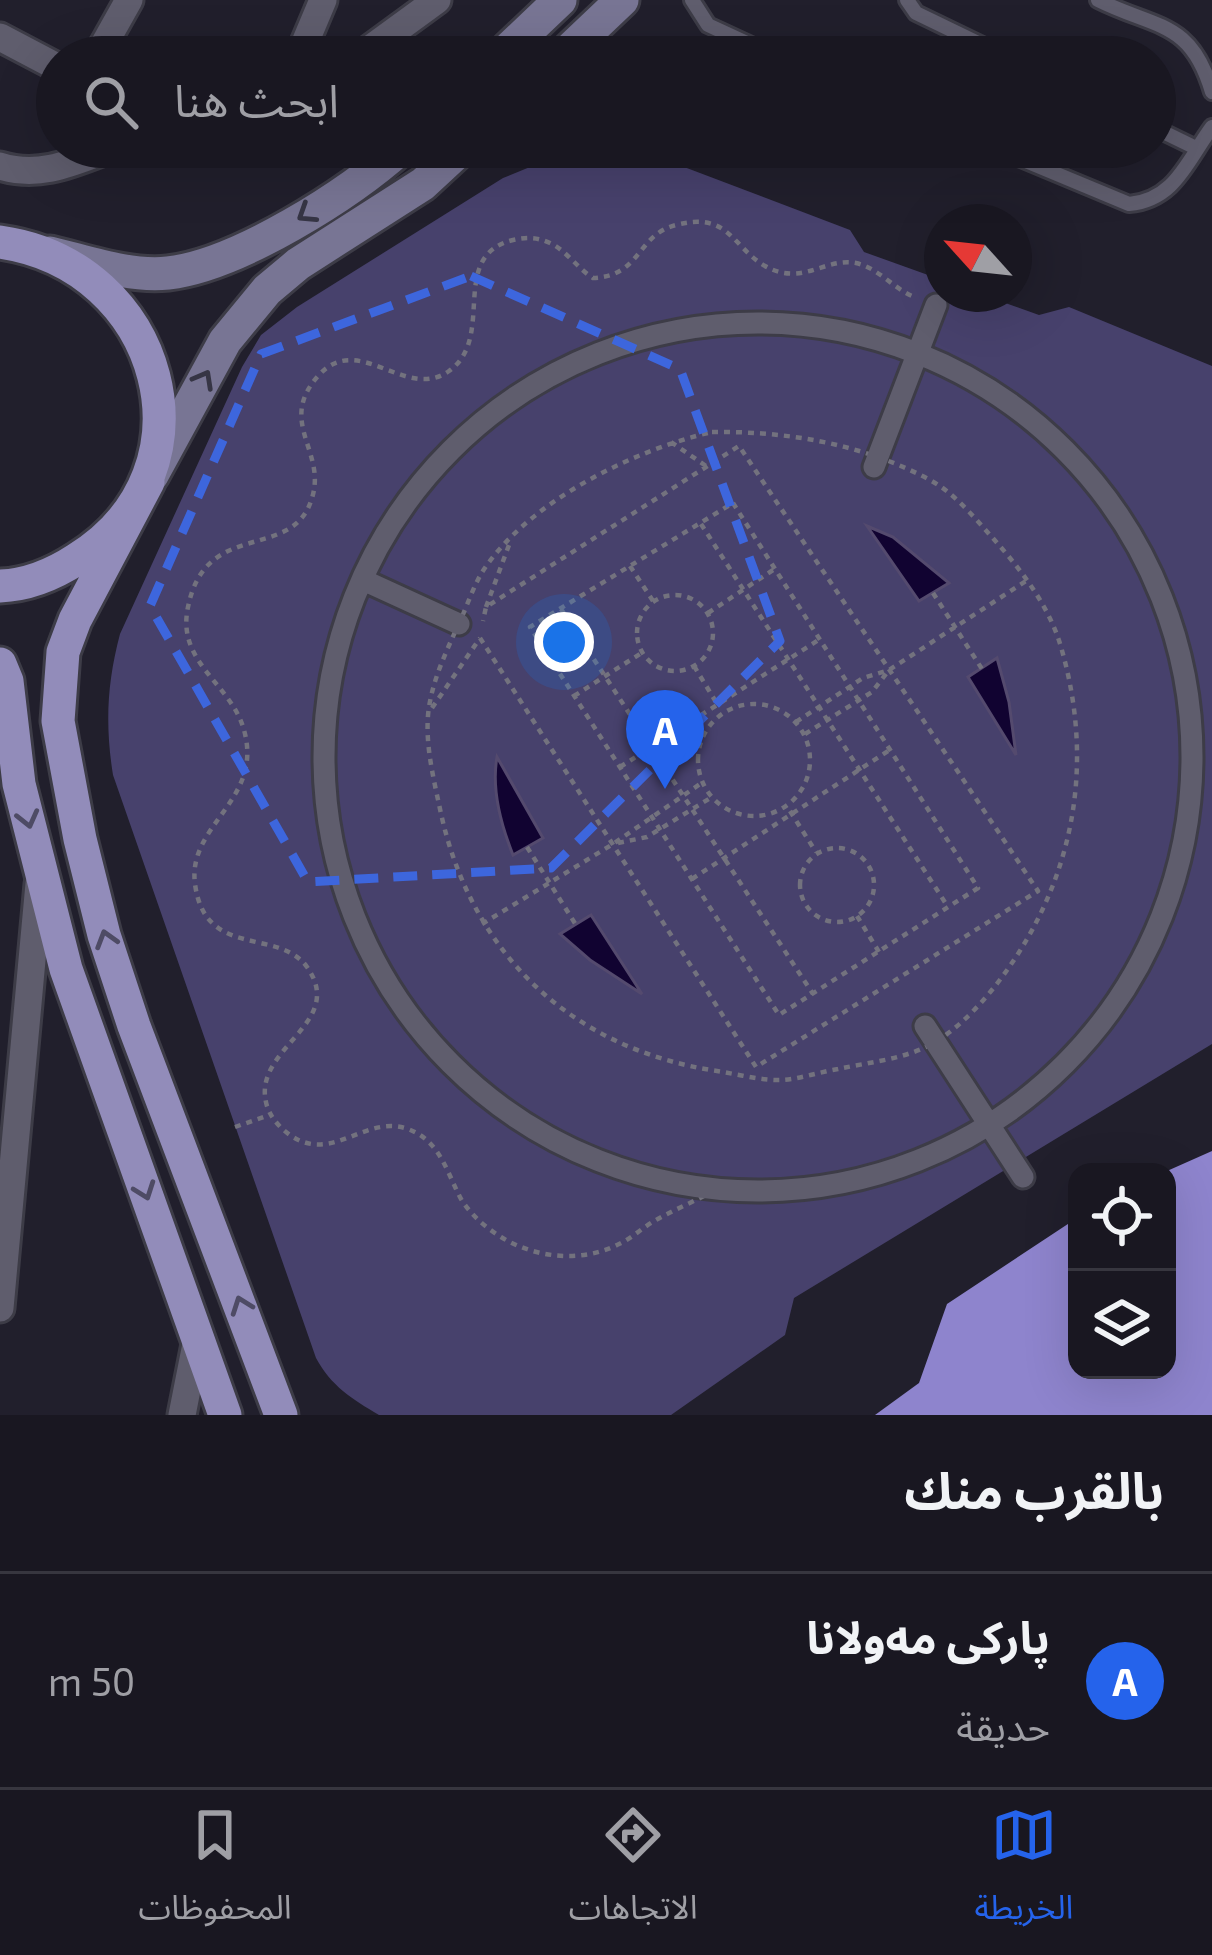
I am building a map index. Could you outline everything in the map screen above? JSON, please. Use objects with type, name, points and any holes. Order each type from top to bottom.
[{"type":"main road","points":[[584,36],[622,0]]},
{"type":"main road","points":[[518,36],[543,6]]},
{"type":"main road","points":[[20,244],[127,271],[168,273],[210,263],[277,233],[371,168]]},
{"type":"main road","points":[[281,1415],[104,935],[58,721],[63,652],[74,620],[225,341],[267,290],[298,264],[440,168]]},
{"type":"main road","points":[[0,586],[56,572],[94,549],[125,516],[148,482],[158,400],[151,362],[135,327],[112,296],[82,270],[20,244]]},
{"type":"main road","points":[[0,664],[7,681],[20,784],[66,969],[226,1415]]},
{"type":"street","points":[[108,36],[128,0]]},
{"type":"street","points":[[308,36],[323,0]]},
{"type":"street","points":[[387,36],[436,0]]},
{"type":"street","points":[[0,37],[36,56]]},
{"type":"street","points":[[0,166],[24,172],[52,168]]},
{"type":"street","points":[[876,463],[933,312]]},
{"type":"street","points":[[775,321],[863,333],[918,353],[946,363],[1018,407],[1081,464],[1131,532],[1167,608],[1188,690],[1201,787],[1155,932],[1116,1003],[1064,1065],[989,1124],[936,1154],[865,1179],[790,1191],[715,1190],[627,1173],[545,1137],[472,1086],[411,1020],[365,944],[336,860],[324,771],[330,682],[363,580],[396,516],[453,448],[522,392],[601,351],[686,327],[775,321]]},
{"type":"street","points":[[363,580],[459,624]]},
{"type":"street","points":[[0,1308],[40,868]]},
{"type":"street","points":[[930,1034],[1023,1177]]},
{"type":"street","points":[[182,1415],[197,1339]]},
{"type":"lane","points":[[692,0],[708,26],[730,36]]},
{"type":"lane","points":[[907,0],[916,13],[964,36]]},
{"type":"lane","points":[[1098,0],[1183,35],[1204,67],[1212,92]]},
{"type":"lane","points":[[1042,168],[1129,204],[1152,202],[1168,191],[1212,127]]},
{"type":"lane","points":[[1176,138],[1196,148]]},
{"type":"path","points":[[715,1190],[616,1246],[577,1256],[531,1252],[482,1226],[463,1202],[439,1151],[425,1137],[403,1127],[382,1126],[336,1144],[316,1146],[281,1129],[271,1114],[265,1087],[269,1068],[308,1026],[316,1000],[315,982],[291,951],[254,944],[221,930],[200,899],[195,883],[202,844],[239,792],[247,754],[235,708],[195,659],[186,626],[192,594],[207,566],[224,551],[276,537],[305,513],[312,499],[314,464],[299,422],[309,388],[322,371],[352,360],[368,361],[410,379],[429,380],[449,371],[473,337],[476,270],[487,254],[506,242],[529,237],[552,244],[593,278],[610,277],[626,270],[660,231],[698,223],[720,227],[765,266],[785,273],[810,274],[847,262],[862,264],[900,291],[924,300]]},
{"type":"path","points":[[436,671],[428,714],[431,766],[449,853],[482,924],[537,991],[609,1040],[681,1066],[779,1080],[888,1059],[999,982],[1042,916],[1067,851],[1076,781],[1075,714],[1060,643],[1027,580],[961,502],[930,480],[823,441],[712,432],[671,442],[612,467],[512,536],[481,575]]},
{"type":"path","points":[[671,442],[706,466]]},
{"type":"path","points":[[486,607],[739,446],[1038,891],[1049,897]]},
{"type":"path","points":[[733,503],[978,888],[779,1015],[530,627],[630,566],[733,503]]},
{"type":"path","points":[[700,524],[948,907]]},
{"type":"path","points":[[428,714],[480,638],[512,536]]},
{"type":"path","points":[[630,566],[653,602]]},
{"type":"path","points":[[708,613],[775,568]]},
{"type":"path","points":[[796,722],[850,687],[889,670],[1027,580]]},
{"type":"path","points":[[933,592],[982,669]]},
{"type":"path","points":[[664,596],[689,597],[708,613],[713,636],[703,659],[694,666],[669,670],[656,666],[643,652],[638,622],[653,602],[664,596]]},
{"type":"path","points":[[561,609],[813,994]]},
{"type":"path","points":[[480,638],[756,1067],[755,1077]]},
{"type":"path","points":[[620,767],[820,639]]},
{"type":"path","points":[[574,696],[643,652]]},
{"type":"path","points":[[694,666],[723,713]]},
{"type":"path","points":[[805,734],[872,692],[889,670]]},
{"type":"path","points":[[749,703],[768,704],[796,722],[805,734],[811,759],[808,778],[789,810],[752,817],[734,813],[712,797],[703,782],[698,753],[703,735],[723,713],[749,703]]},
{"type":"path","points":[[692,879],[789,810],[890,750]]},
{"type":"path","points":[[482,924],[703,782]]},
{"type":"path","points":[[613,844],[647,838],[712,797]]},
{"type":"path","points":[[789,810],[817,854]]},
{"type":"path","points":[[527,847],[576,925]]},
{"type":"path","points":[[835,847],[848,849],[868,864],[872,898],[857,916],[823,920],[805,904],[800,879],[817,854],[835,847]]},
{"type":"path","points":[[756,1067],[1038,891]]},
{"type":"path","points":[[857,916],[879,952]]},
{"type":"path","points":[[235,1127],[271,1114]]},
{"type":"highlighted area","points":[[471,276],[680,369],[780,641],[551,868],[308,882],[150,606],[261,354]]},
{"type":"shaded area","points":[[527,168],[687,168],[850,230],[864,252],[924,274],[924,312],[1039,315],[1069,307],[1212,366],[1212,1044],[794,1298],[785,1335],[671,1415],[379,1415],[343,1391],[316,1358],[113,775],[108,721],[120,634],[242,367],[261,335],[297,307],[503,178]]},
{"type":"shaded area","points":[[867,526],[893,537],[949,583],[919,601]]},
{"type":"shaded area","points":[[997,658],[1009,702],[1016,755],[968,677]]},
{"type":"shaded area","points":[[497,757],[543,838],[513,855],[498,807]]},
{"type":"shaded area","points":[[591,915],[642,994],[560,934]]},
{"type":"building","points":[[1212,1151],[1212,1415],[875,1415],[919,1383],[947,1304],[1068,1224],[1068,1379],[1176,1379],[1176,1167]]},
{"type":"place","name":"پارکی مەولانا","points":[[665,789]]}]
